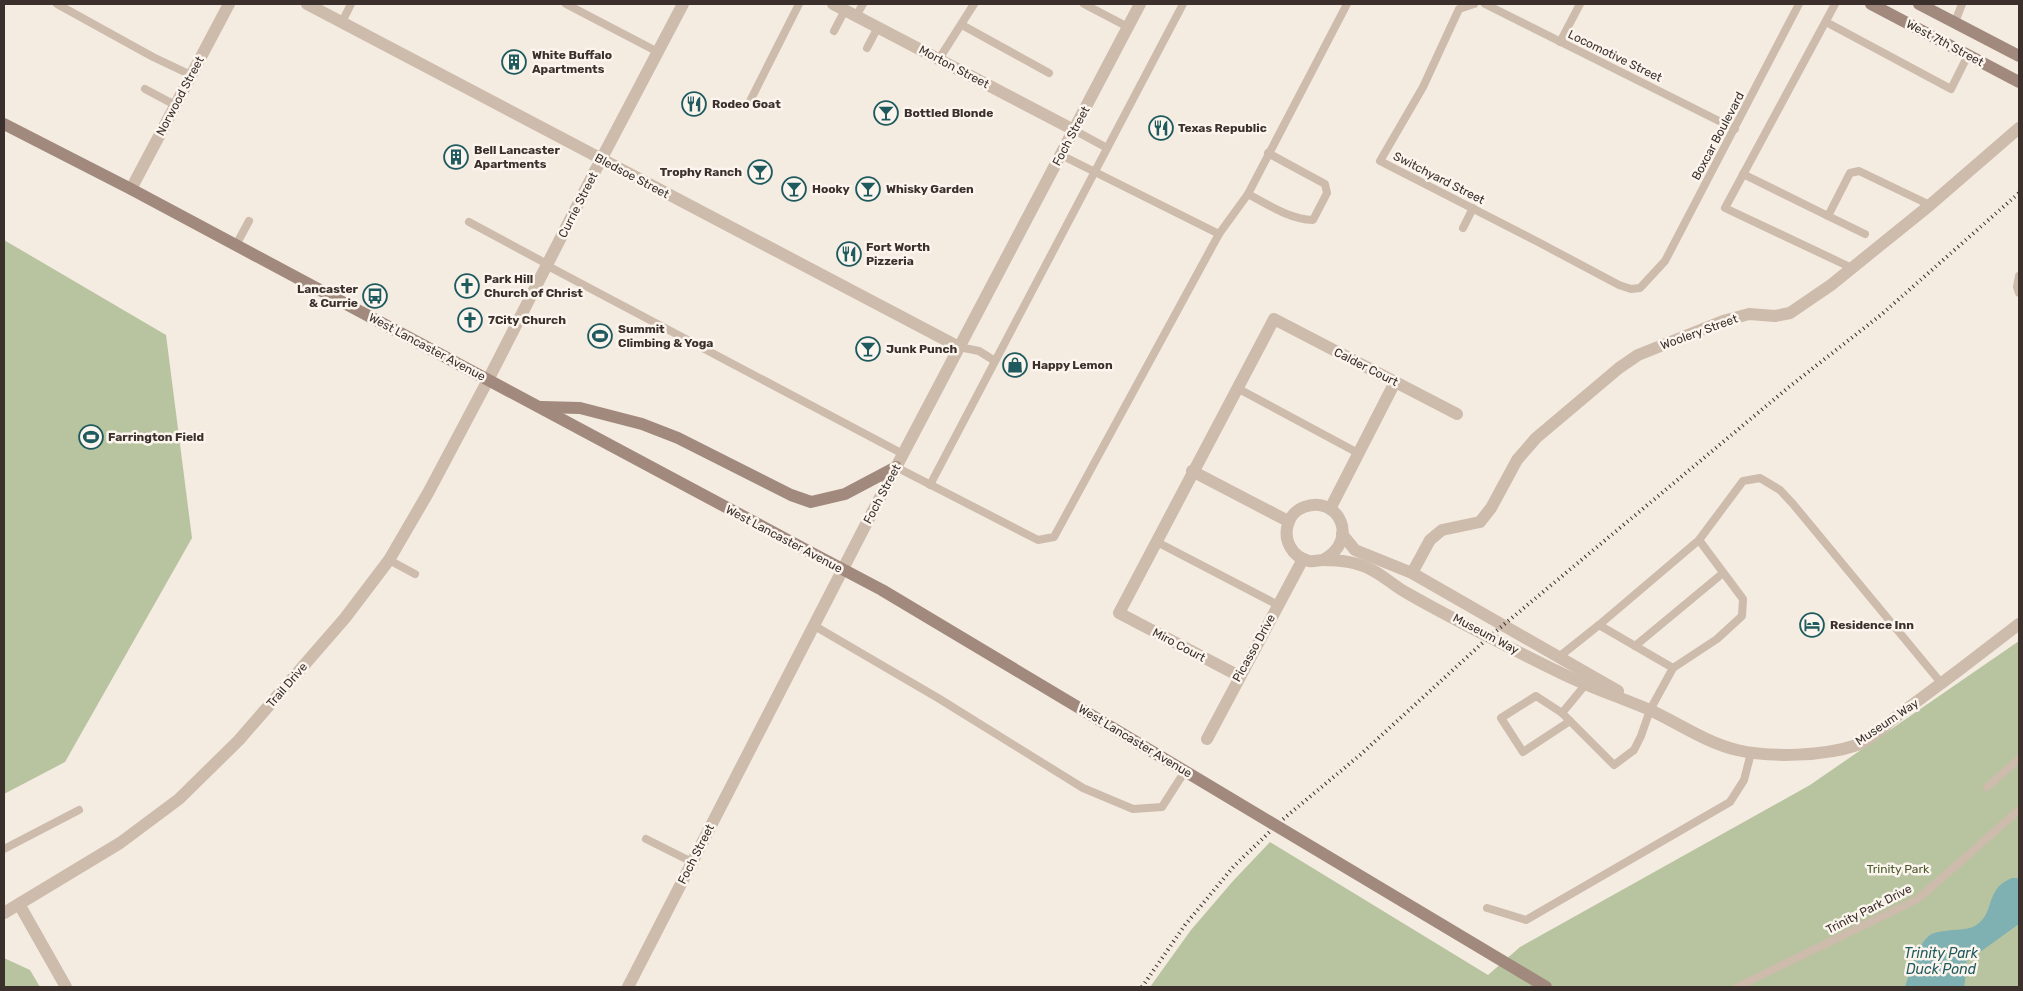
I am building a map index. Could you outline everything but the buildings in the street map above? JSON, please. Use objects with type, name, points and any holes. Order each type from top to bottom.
[{"type":"main road","name":"West 7th Street","points":[[1871,4],[2019,82]]},
{"type":"main road","name":"West 7th Street","points":[[1928,6],[2019,56]]},
{"type":"main road","name":"West Lancaster Avenue","points":[[4,124],[131,189],[882,590],[1546,987]]},
{"type":"main road","points":[[538,407],[580,408],[642,424],[678,438],[791,495],[811,502],[845,494],[896,466]]},
{"type":"street","name":"Norwood Street","points":[[131,189],[229,4]]},
{"type":"street","name":"Bledsoe Street","points":[[307,4],[958,347]]},
{"type":"street","name":"Currie Street","points":[[488,380],[683,4]]},
{"type":"street","name":"Morton Street","points":[[833,4],[1074,130]]},
{"type":"street","name":"Foch Street","points":[[628,987],[813,625],[1140,4]]},
{"type":"street","name":"Woolery Street","points":[[1412,573],[1430,540],[1442,530],[1480,522],[1491,508],[1517,460],[1536,438],[1619,368],[1638,355],[1722,321],[1749,314],[1775,316],[1790,313],[1852,268],[1930,205],[2019,128]]},
{"type":"street","name":"Calder Court","points":[[1237,388],[1274,319],[1457,414]]},
{"type":"street","name":"Trail Drive","points":[[4,913],[120,842],[179,799],[239,740],[345,618],[389,560],[428,493],[488,380]]},
{"type":"street","points":[[1330,509],[1395,382]]},
{"type":"street","points":[[1157,542],[1237,388]]},
{"type":"street","points":[[1192,472],[1288,521]]},
{"type":"street","points":[[1316,505],[1330,509],[1337,514],[1343,530],[1338,548],[1332,556],[1323,560],[1312,562],[1303,559],[1292,551],[1287,542],[1288,521],[1296,511],[1305,506],[1316,505]]},
{"type":"street","name":"Museum Way","points":[[1342,534],[1355,550],[1412,573],[1560,656],[1650,710]]},
{"type":"street","name":"Miro Court","points":[[1157,542],[1119,613],[1239,676]]},
{"type":"street","name":"Picasso Drive","points":[[1207,739],[1303,559]]},
{"type":"street","name":"Museum Way","points":[[1323,560],[1352,563],[1370,568],[1413,596],[1523,654],[1586,684],[1650,710],[1719,744],[1736,750],[1752,752],[1807,755],[1858,745],[1942,684],[2019,624]]},
{"type":"street","points":[[19,904],[66,987]]},
{"type":"lane","points":[[57,4],[191,76]]},
{"type":"lane","points":[[342,22],[351,4]]},
{"type":"lane","points":[[566,4],[658,52]]},
{"type":"lane","points":[[750,101],[799,4]]},
{"type":"lane","points":[[834,31],[851,13],[863,4]]},
{"type":"lane","points":[[939,60],[974,4]]},
{"type":"lane","points":[[1084,4],[1128,27]]},
{"type":"lane","points":[[930,485],[1183,4]]},
{"type":"lane","points":[[896,466],[1038,540],[1054,537],[1219,234],[1248,194],[1347,4]]},
{"type":"lane","name":"Switchyard Street","points":[[1474,4],[1459,9],[1423,86],[1380,161],[1619,285],[1631,289],[1640,288],[1652,276]]},
{"type":"lane","name":"Locomotive Street","points":[[1484,4],[1735,129]]},
{"type":"lane","points":[[1560,42],[1580,4]]},
{"type":"lane","name":"Boxcar Boulevard","points":[[1652,276],[1665,261],[1799,4]]},
{"type":"lane","points":[[1835,4],[1724,208],[1852,268]]},
{"type":"lane","points":[[1955,22],[1962,4]]},
{"type":"lane","points":[[1826,22],[1951,89],[1968,55]]},
{"type":"lane","points":[[962,25],[1049,73]]},
{"type":"lane","points":[[867,48],[878,27]]},
{"type":"lane","points":[[145,89],[175,105]]},
{"type":"lane","points":[[1074,130],[1107,148]]},
{"type":"lane","points":[[1248,194],[1283,213],[1302,219],[1313,220],[1328,193],[1325,184],[1268,153]]},
{"type":"lane","points":[[1061,155],[1219,234]]},
{"type":"lane","points":[[1828,216],[1850,173],[1859,171],[1930,205]]},
{"type":"lane","points":[[1743,174],[1866,234]]},
{"type":"lane","points":[[1463,228],[1473,208]]},
{"type":"lane","points":[[236,245],[249,221]]},
{"type":"lane","points":[[469,222],[903,454]]},
{"type":"lane","points":[[2019,276],[2017,287],[2019,293]]},
{"type":"lane","points":[[958,347],[979,352],[995,361]]},
{"type":"lane","points":[[1237,388],[1358,454]]},
{"type":"lane","points":[[1560,656],[1699,540],[1743,481],[1760,478],[1780,490],[1793,504],[1942,684]]},
{"type":"lane","points":[[1570,721],[1523,752],[1500,718],[1536,696],[1562,713],[1570,721],[1614,765],[1634,750],[1650,710],[1673,668],[1717,638],[1742,616],[1743,599],[1699,540]]},
{"type":"lane","points":[[1157,542],[1278,605]]},
{"type":"lane","points":[[389,560],[415,574]]},
{"type":"lane","points":[[1635,646],[1723,572]]},
{"type":"lane","points":[[813,625],[938,698],[1083,788],[1133,809],[1162,807],[1185,771]]},
{"type":"lane","points":[[1598,625],[1673,668]]},
{"type":"lane","points":[[1562,713],[1586,684]]},
{"type":"lane","points":[[1488,908],[1526,920],[1730,802],[1744,780],[1752,752]]},
{"type":"lane","points":[[1987,787],[2019,759]]},
{"type":"lane","points":[[4,849],[79,810]]},
{"type":"lane","name":"Trinity Park Drive","points":[[1736,987],[1918,899],[2019,810]]},
{"type":"lane","points":[[646,839],[692,862]]},
{"type":"green space","name":"Farrington Field","points":[[4,240],[166,335],[192,538],[65,762],[4,794]]},
{"type":"green space","name":"Trinity Park","points":[[2019,641],[2019,987],[1150,987],[1191,930],[1270,842],[1488,975],[1520,947],[1810,785]]},
{"type":"green space","points":[[4,958],[30,970],[40,987],[4,987]]},
{"type":"water","name":"Trinity Park Duck Pond","points":[[2012,878],[2019,878],[2019,924],[1966,962],[1964,987],[1905,987],[1914,959],[1925,939],[1935,933],[1966,929],[1979,923],[1984,918],[1998,888]]},
{"type":"railway","points":[[1142,987],[1185,925],[1234,866],[1282,820],[1360,755],[1489,637],[1789,387],[1882,314],[2019,193]]},
{"type":"place","name":"White Buffalo Apartments","points":[[514,62]]},
{"type":"place","name":"Rodeo Goat","points":[[694,104]]},
{"type":"place","name":"Bottled Blonde","points":[[886,113]]},
{"type":"place","name":"Texas Republic","points":[[1161,128]]},
{"type":"place","name":"Bell Lancaster Apartments","points":[[456,157]]},
{"type":"place","name":"Trophy Ranch","points":[[760,172]]},
{"type":"place","name":"Hooky","points":[[794,189]]},
{"type":"place","name":"Whisky Garden","points":[[868,189]]},
{"type":"place","name":"Fort Worth Pizzeria","points":[[849,254]]},
{"type":"place","name":"Park Hill Church of Christ","points":[[467,286]]},
{"type":"place","name":"Lancaster & Currie","points":[[375,296]]},
{"type":"place","name":"7City Church","points":[[470,320]]},
{"type":"place","name":"Summit Climbing & Yoga","points":[[600,336]]},
{"type":"place","name":"Junk Punch","points":[[868,349]]},
{"type":"place","name":"Happy Lemon","points":[[1015,365]]},
{"type":"place","name":"Farrington Field","points":[[91,437]]},
{"type":"place","name":"Residence Inn","points":[[1812,625]]}]
